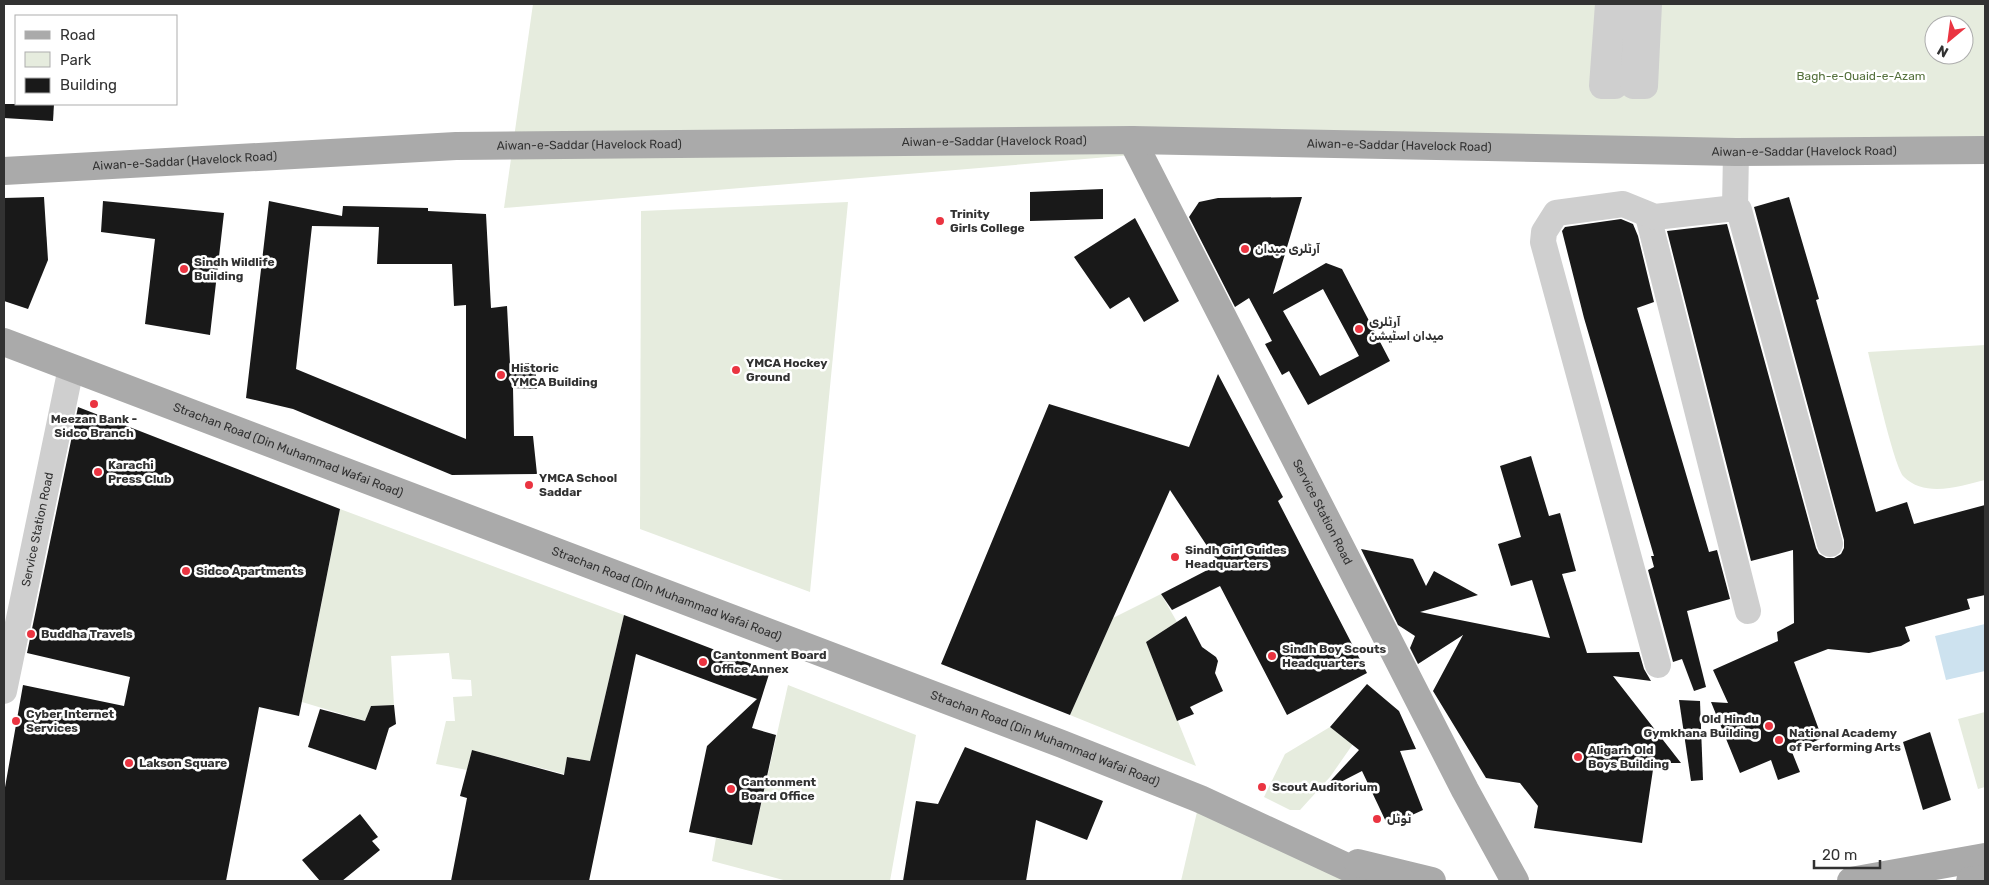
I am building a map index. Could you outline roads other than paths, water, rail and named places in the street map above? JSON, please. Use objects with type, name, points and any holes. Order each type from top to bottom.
[{"type":"main road","name":"Aiwan-e-Saddar (Havelock Road)","points":[[4,171],[456,146],[1132,140],[1736,152],[1985,150]]},
{"type":"main road","name":"Service Station Road","points":[[1132,140],[1465,790],[1516,881]]},
{"type":"main road","name":"Strachan Road (Din Muhammad Wafai Road)","points":[[4,342],[1062,744],[1200,799],[1377,881]]},
{"type":"main road","name":"Strachan Road (Din Muhammad Wafai Road)","points":[[1324,856],[1432,881]]},
{"type":"main road","points":[[1851,881],[1985,857]]},
{"type":"main road","points":[[1970,881],[1985,879]]},
{"type":"street","points":[[1608,4],[1602,86],[1615,86],[1619,4]]},
{"type":"street","points":[[1638,4],[1633,86],[1645,86],[1649,4]]},
{"type":"street","points":[[1735,208],[1736,152]]},
{"type":"street","points":[[1658,665],[1543,242],[1544,232],[1556,213],[1623,204],[1648,216],[1656,217],[1735,208],[1741,213],[1830,544]]},
{"type":"street","points":[[1648,216],[1748,611]]},
{"type":"street","name":"Service Station Road","points":[[4,691],[71,368]]},
{"type":"water","points":[[1985,624],[1985,671],[1946,680],[1935,636]]},
{"type":"place","name":"Trinity Girls College","points":[[940,221]]},
{"type":"place","name":"آرٹلری میدان","points":[[1245,249]]},
{"type":"place","name":"Sindh Wildlife Building","points":[[184,269]]},
{"type":"place","name":"آرٹلری میدان اسٹیشن","points":[[1359,329]]},
{"type":"place","name":"YMCA Hockey Ground","points":[[736,370]]},
{"type":"place","name":"Historic YMCA Building","points":[[501,375]]},
{"type":"place","name":"Meezan Bank - Sidco Branch","points":[[94,404]]},
{"type":"place","name":"Karachi Press Club","points":[[98,472]]},
{"type":"place","name":"YMCA School Saddar","points":[[529,485]]},
{"type":"place","name":"Sindh Girl Guides Headquarters","points":[[1175,557]]},
{"type":"place","name":"Sidco Apartments","points":[[186,571]]},
{"type":"place","name":"Buddha Travels","points":[[31,634]]},
{"type":"place","name":"Sindh Boy Scouts Headquarters","points":[[1272,656]]},
{"type":"place","name":"Cantonment Board Office Annex","points":[[703,662]]},
{"type":"place","name":"Cyber Internet Services","points":[[16,721]]},
{"type":"place","name":"Old Hindu Gymkhana Building","points":[[1769,726]]},
{"type":"place","name":"National Academy of Performing Arts","points":[[1779,740]]},
{"type":"place","name":"Aligarh Old Boys Building","points":[[1578,757]]},
{"type":"place","name":"Lakson Square","points":[[129,763]]},
{"type":"place","name":"Scout Auditorium","points":[[1262,787]]},
{"type":"place","name":"Cantonment Board Office","points":[[731,789]]},
{"type":"place","name":"ٹوٹل","points":[[1377,819]]},
{"type":"park label","name":"Bagh-e-Quaid-e-Azam","points":[[1861,76]]}]
